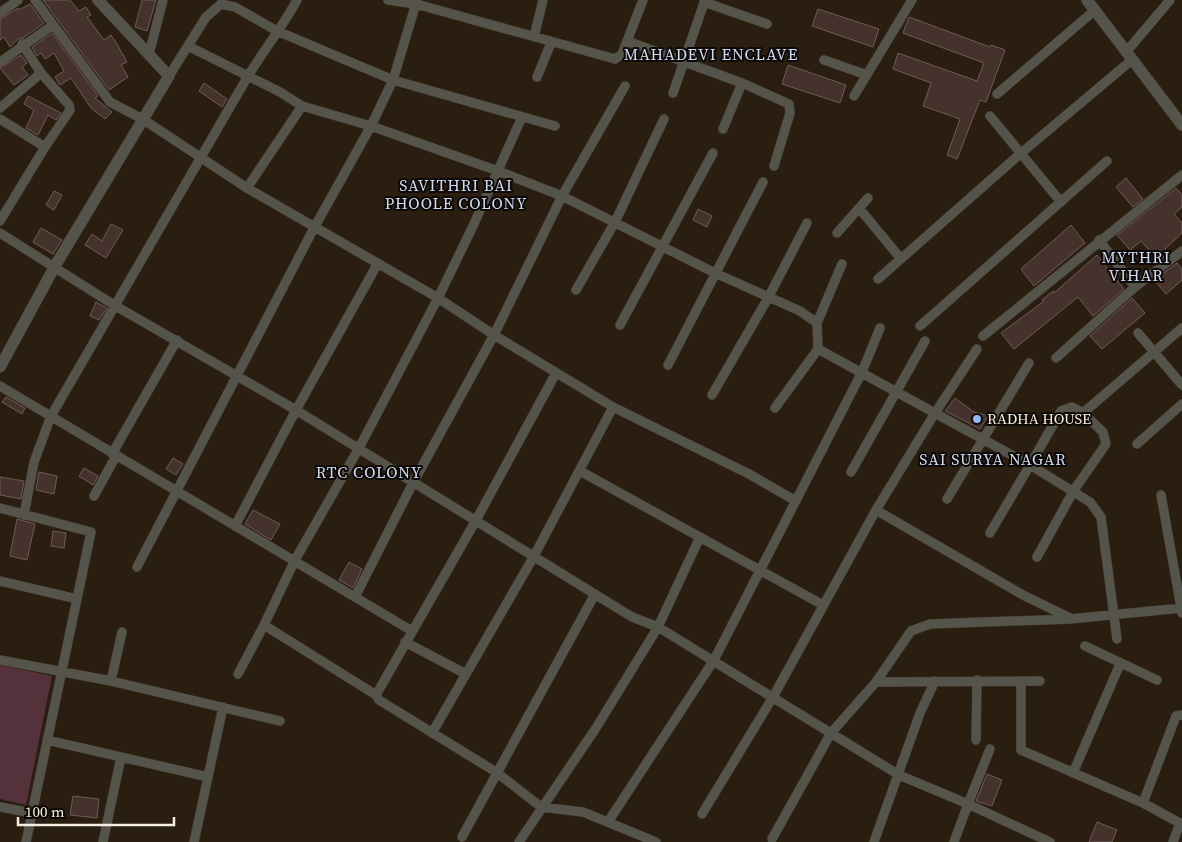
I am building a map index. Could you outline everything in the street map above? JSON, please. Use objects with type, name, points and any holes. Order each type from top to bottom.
[{"type":"street","points":[[0,13],[18,0]]},
{"type":"street","points":[[35,0],[110,102],[144,120],[247,188],[438,298],[494,335],[612,407],[748,474],[796,501]]},
{"type":"street","points":[[149,54],[164,0]]},
{"type":"street","points":[[24,514],[34,462],[50,416],[248,76],[277,31],[288,18],[297,0]]},
{"type":"street","points":[[388,0],[417,2],[551,43],[615,59],[622,54],[643,0]]},
{"type":"street","points":[[534,37],[543,0]]},
{"type":"street","points":[[854,96],[912,0]]},
{"type":"street","points":[[1087,0],[1182,125]]},
{"type":"street","points":[[878,279],[1130,55],[1170,0]]},
{"type":"street","points":[[100,1],[169,76]]},
{"type":"street","points":[[673,93],[704,1],[767,24]]},
{"type":"street","points":[[137,567],[236,374],[371,126],[393,80],[417,2]]},
{"type":"street","points":[[0,367],[55,266],[169,76],[206,17],[222,4],[235,7],[277,31],[393,80],[555,126]]},
{"type":"street","points":[[997,94],[1095,10]]},
{"type":"street","points":[[0,62],[22,44],[53,25]]},
{"type":"street","points":[[627,41],[742,83],[785,102],[791,108],[774,166]]},
{"type":"street","points":[[537,77],[551,43]]},
{"type":"street","points":[[0,221],[70,110],[69,105],[41,73],[22,44]]},
{"type":"street","points":[[188,46],[302,106],[371,126],[562,196],[715,273],[800,311],[817,323]]},
{"type":"street","points":[[824,60],[867,75]]},
{"type":"street","points":[[0,108],[41,73]]},
{"type":"street","points":[[723,129],[742,83]]},
{"type":"street","points":[[354,597],[413,483],[494,335],[562,196],[625,86]]},
{"type":"street","points":[[247,188],[302,106]]},
{"type":"street","points":[[990,116],[1062,202]]},
{"type":"street","points":[[238,674],[295,560],[359,448],[438,298],[522,118]]},
{"type":"street","points":[[0,119],[45,147]]},
{"type":"street","points":[[576,290],[615,222],[664,119]]},
{"type":"street","points":[[620,325],[713,153]]},
{"type":"street","points":[[920,326],[1107,161]]},
{"type":"street","points":[[983,336],[1099,240],[1182,175]]},
{"type":"street","points":[[668,365],[763,182]]},
{"type":"street","points":[[837,233],[868,198]]},
{"type":"street","points":[[859,208],[901,259]]},
{"type":"street","points":[[712,395],[768,298],[807,223]]},
{"type":"street","points":[[0,233],[114,305],[236,374],[359,448],[632,617],[658,627],[714,660],[899,775],[968,804],[1045,841]]},
{"type":"street","points":[[1099,240],[1135,287]]},
{"type":"street","points":[[1056,358],[1135,287],[1182,251]]},
{"type":"street","points":[[235,526],[296,410],[378,263]]},
{"type":"street","points":[[775,408],[818,349],[817,323],[842,264]]},
{"type":"street","points":[[608,822],[714,660],[862,372],[880,328]]},
{"type":"street","points":[[1082,412],[1182,328]]},
{"type":"street","points":[[1138,333],[1182,385]]},
{"type":"street","points":[[94,496],[114,455],[177,340]]},
{"type":"street","points":[[851,472],[925,340]]},
{"type":"street","points":[[818,349],[983,438],[1074,490],[1095,506],[1101,517],[1118,639]]},
{"type":"street","points":[[702,814],[772,697],[876,510],[934,413],[977,349]]},
{"type":"street","points":[[947,499],[1029,363]]},
{"type":"street","points":[[376,695],[476,522],[556,373]]},
{"type":"street","points":[[0,386],[412,631]]},
{"type":"street","points":[[1137,444],[1182,404]]},
{"type":"street","points":[[432,733],[534,556],[612,407]]},
{"type":"street","points":[[990,534],[1061,411],[1072,407],[1082,412],[1103,432],[1106,444],[1074,490],[1037,557]]},
{"type":"street","points":[[580,471],[823,605]]},
{"type":"street","points":[[772,839],[831,733],[876,682],[911,631],[920,626],[1070,618],[1182,609],[1161,495]]},
{"type":"street","points":[[0,508],[91,532],[26,842]]},
{"type":"street","points":[[876,510],[1023,595],[1070,618]]},
{"type":"street","points":[[519,842],[596,728],[658,627],[700,537]]},
{"type":"street","points":[[0,581],[77,598]]},
{"type":"street","points":[[462,837],[595,594]]},
{"type":"street","points":[[264,625],[376,695],[379,700],[496,772],[541,807],[584,812],[656,842]]},
{"type":"street","points":[[110,681],[122,632]]},
{"type":"street","points":[[405,642],[466,674]]},
{"type":"street","points":[[1084,646],[1157,680]]},
{"type":"street","points":[[0,660],[110,681],[280,721]]},
{"type":"street","points":[[1073,773],[1120,664]]},
{"type":"street","points":[[876,682],[935,680],[1040,681]]},
{"type":"street","points":[[874,842],[920,713],[935,680]]},
{"type":"street","points":[[976,680],[976,740]]},
{"type":"street","points":[[1021,681],[1021,750],[1143,803],[1180,823],[1173,842]]},
{"type":"street","points":[[194,842],[223,707]]},
{"type":"street","points":[[1143,803],[1176,716],[1182,715]]},
{"type":"street","points":[[47,740],[208,777]]},
{"type":"street","points":[[954,842],[990,749]]},
{"type":"street","points":[[103,842],[121,757]]},
{"type":"street","points":[[0,807],[32,813]]},
{"type":"shaded area","points":[[0,665],[52,676],[26,805],[0,799]]},
{"type":"building","points":[[43,0],[70,0],[79,11],[86,7],[91,15],[87,17],[104,40],[111,35],[117,44],[127,62],[121,65],[128,77],[109,90]]},
{"type":"building","points":[[142,0],[156,0],[147,31],[135,27]]},
{"type":"building","points":[[30,4],[44,23],[23,38],[18,39],[10,47],[4,37],[0,40],[0,19],[18,8],[19,10]]},
{"type":"building","points":[[818,9],[879,29],[873,47],[812,26]]},
{"type":"building","points":[[909,17],[990,47],[991,45],[1005,50],[986,102],[980,100],[957,159],[947,155],[960,119],[923,106],[931,83],[893,69],[898,53],[977,81],[984,63],[903,33]]},
{"type":"building","points":[[52,33],[98,96],[95,98],[112,112],[105,119],[91,108],[71,78],[60,85],[55,77],[64,71],[54,53],[45,59],[41,53],[37,56],[32,47]]},
{"type":"building","points":[[21,55],[27,63],[22,67],[28,75],[14,85],[0,68]]},
{"type":"building","points":[[788,65],[846,85],[840,103],[782,84]]},
{"type":"building","points":[[204,83],[227,99],[222,107],[199,91]]},
{"type":"building","points":[[28,96],[61,113],[56,120],[48,115],[38,135],[26,128],[34,110],[24,104]]},
{"type":"building","points":[[1126,178],[1143,199],[1133,207],[1116,187]]},
{"type":"building","points":[[1176,188],[1182,195],[1182,207],[1174,214],[1182,223],[1182,233],[1165,249],[1169,253],[1159,261],[1141,241],[1130,250],[1117,235]]},
{"type":"building","points":[[54,191],[62,195],[54,210],[46,205]]},
{"type":"building","points":[[698,209],[712,216],[707,227],[693,220]]},
{"type":"building","points":[[111,224],[123,230],[106,258],[85,245],[92,234],[102,241]]},
{"type":"building","points":[[1071,225],[1085,243],[1034,286],[1021,269]]},
{"type":"building","points":[[41,228],[62,240],[53,254],[33,242]]},
{"type":"building","points":[[1097,255],[1124,289],[1093,316],[1078,297],[1014,349],[1001,333],[1044,301],[1042,300],[1053,291],[1054,293]]},
{"type":"building","points":[[1177,263],[1182,269],[1182,280],[1166,294],[1154,280]]},
{"type":"building","points":[[1132,298],[1145,313],[1102,349],[1090,336]]},
{"type":"building","points":[[96,302],[107,308],[99,320],[90,316]]},
{"type":"building","points":[[6,397],[25,408],[22,414],[2,402]]},
{"type":"building","points":[[955,398],[974,412],[988,416],[980,429],[945,411]]},
{"type":"building","points":[[173,458],[183,464],[176,475],[166,469]]},
{"type":"building","points":[[84,468],[98,476],[93,485],[79,476]]},
{"type":"building","points":[[39,472],[57,476],[54,494],[36,490]]},
{"type":"building","points":[[0,477],[24,481],[21,499],[0,495]]},
{"type":"building","points":[[253,510],[280,524],[271,540],[245,524]]},
{"type":"building","points":[[17,519],[35,524],[27,560],[10,556]]},
{"type":"building","points":[[53,531],[66,533],[64,548],[51,546]]},
{"type":"building","points":[[349,562],[362,569],[353,588],[339,580]]},
{"type":"building","points":[[987,774],[1002,780],[992,806],[976,801]]},
{"type":"building","points":[[73,796],[99,799],[97,818],[70,815]]},
{"type":"building","points":[[1097,822],[1117,830],[1112,842],[1089,842]]},
{"type":"place","name":"RADHA HOUSE","points":[[977,419]]},
{"type":"district","name":"MAHADEVI ENCLAVE","points":[[711,54]]},
{"type":"district","name":"SAVITHRI BAI PHOOLE COLONY","points":[[456,194]]},
{"type":"district","name":"MYTHRI VIHAR","points":[[1136,266]]},
{"type":"district","name":"SAI SURYA NAGAR","points":[[993,459]]},
{"type":"district","name":"RTC COLONY","points":[[369,472]]}]
